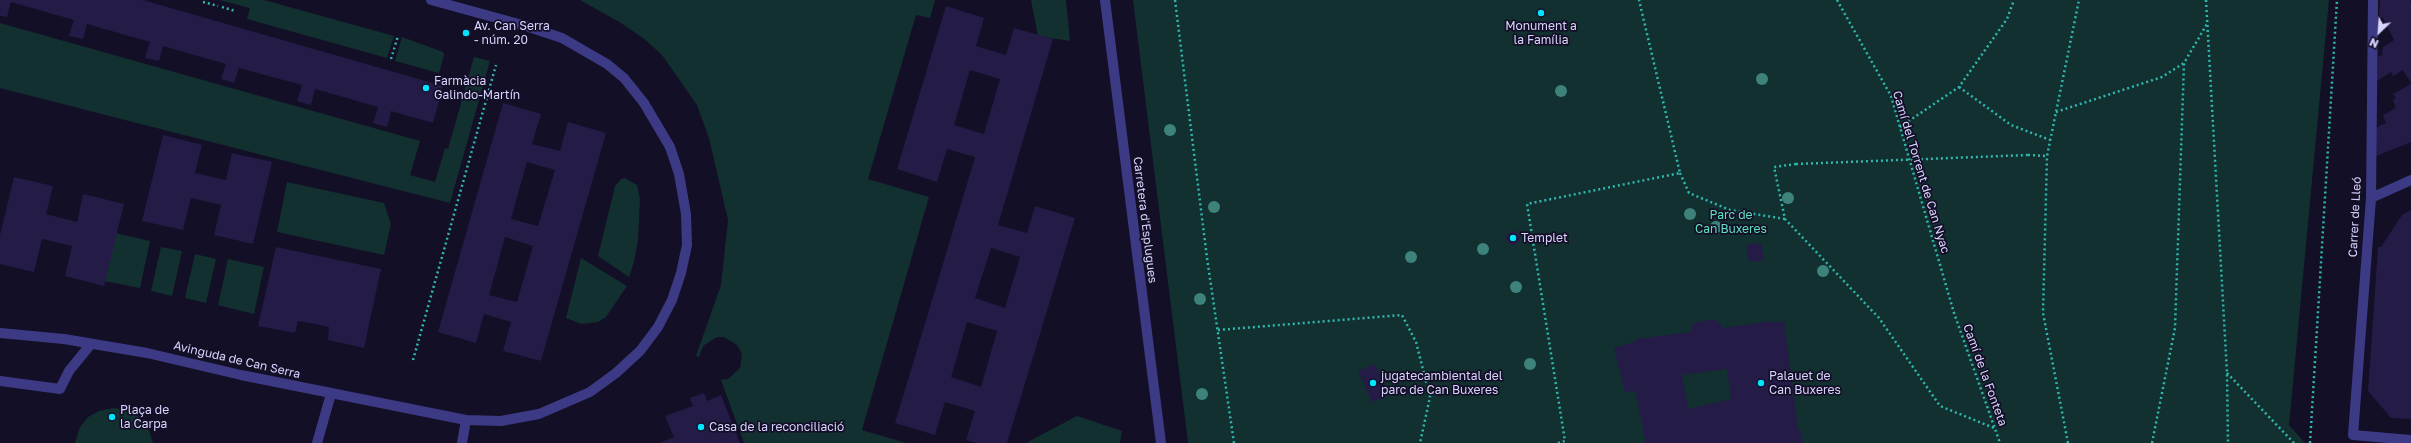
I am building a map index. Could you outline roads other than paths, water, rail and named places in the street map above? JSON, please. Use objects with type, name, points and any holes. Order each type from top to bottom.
[{"type":"street","name":"Avinguda de Can Serra","points":[[0,333],[91,344],[147,353],[331,394],[466,420],[501,421],[539,414],[565,405],[590,392],[616,373],[640,351],[658,327],[672,300],[681,273],[687,244],[686,214],[679,174],[670,147],[644,103],[624,78],[607,64],[562,38],[526,26],[431,0]]},
{"type":"street","name":"Carretera d'Esplugues","points":[[1105,0],[1161,443]]},
{"type":"street","name":"Carrer de Lleó","points":[[2373,0],[2371,198],[2353,435],[2411,440]]},
{"type":"street","points":[[2371,198],[2411,180]]},
{"type":"street","points":[[0,381],[60,389],[69,371],[91,344]]},
{"type":"street","points":[[317,443],[331,394]]},
{"type":"street","points":[[462,443],[466,420]]},
{"type":"place","name":"Monument a la Família","points":[[1541,13]]},
{"type":"place","name":"Av. Can Serra - núm. 20","points":[[466,33]]},
{"type":"place","name":"Farmàcia Galindo-Martín","points":[[426,88]]},
{"type":"place","name":"Templet","points":[[1513,238]]},
{"type":"place","name":"jugatecambiental del parc de Can Buxeres","points":[[1373,383]]},
{"type":"place","name":"Palauet de Can Buxeres","points":[[1761,383]]},
{"type":"place","name":"Plaça de la Carpa","points":[[112,417]]},
{"type":"place","name":"Casa de la reconciliació","points":[[701,427]]},
{"type":"park label","name":"Parc de Can Buxeres","points":[[1731,222]]}]
